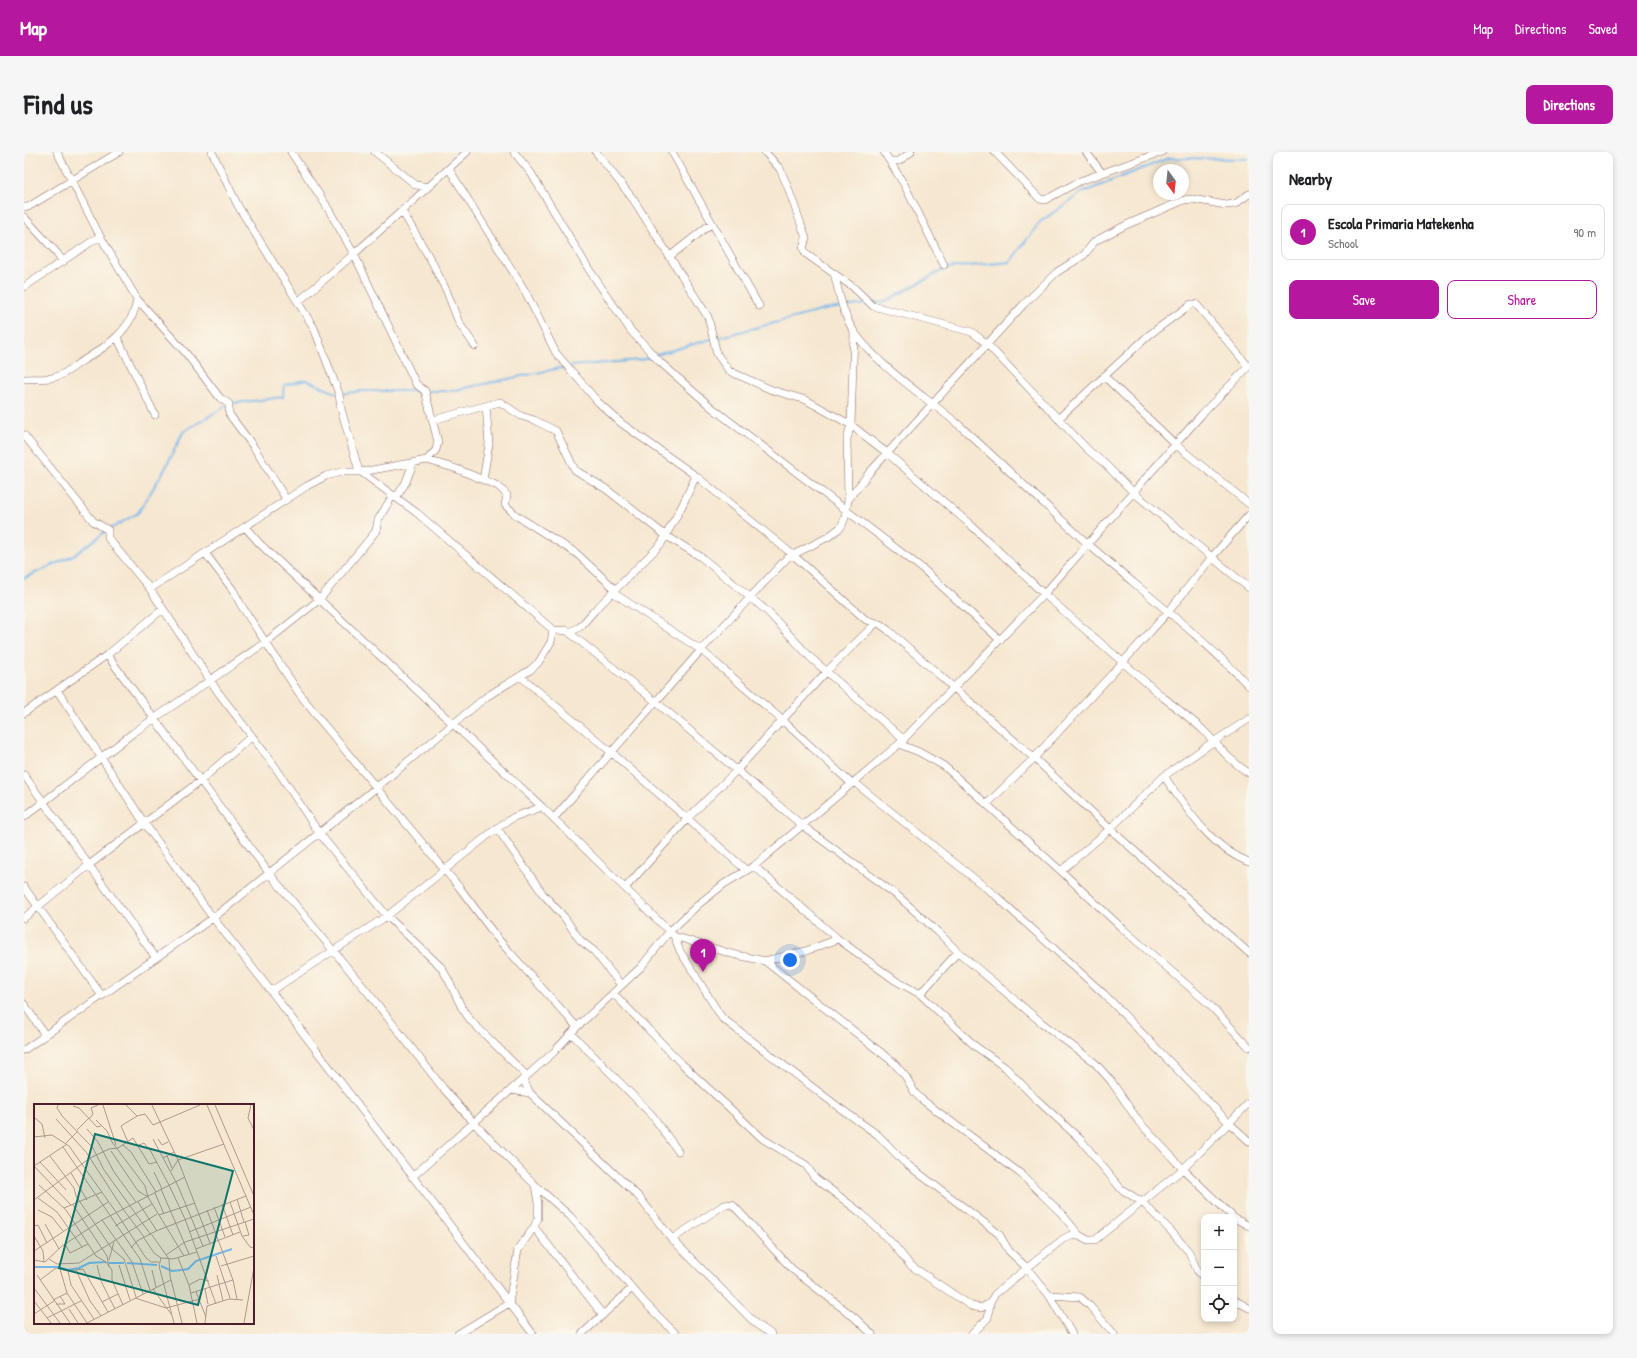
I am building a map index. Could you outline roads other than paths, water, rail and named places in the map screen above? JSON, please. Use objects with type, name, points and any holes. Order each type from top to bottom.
[{"type":"street","points":[[57,152],[100,236],[137,299],[185,352],[220,398],[229,404],[229,414],[253,446],[286,499]]},
{"type":"street","points":[[63,262],[57,253],[25,218],[26,207],[119,152]]},
{"type":"street","points":[[212,152],[238,206],[299,301],[314,328],[339,394],[341,409],[360,471],[394,496],[476,563],[553,630],[572,631],[580,628],[614,591],[661,544],[681,508],[696,476]]},
{"type":"street","points":[[291,152],[326,205],[354,254],[416,384],[426,391],[438,442],[436,450],[427,460]]},
{"type":"street","points":[[374,152],[416,185],[428,187]]},
{"type":"street","points":[[299,301],[354,254],[467,152]]},
{"type":"street","points":[[514,152],[531,173],[588,268],[631,331],[660,362],[712,407],[923,569],[1000,640]]},
{"type":"street","points":[[596,152],[633,200],[708,318],[717,354],[729,371],[758,382],[772,390],[806,400],[851,425],[972,526],[1044,594],[1164,698],[1184,712],[1230,760],[1249,773]]},
{"type":"street","points":[[672,152],[759,306]]},
{"type":"street","points":[[765,152],[780,169],[787,185],[806,238],[804,251],[806,254],[853,287],[873,306],[972,332],[987,344],[1058,419],[1133,492],[1249,588]]},
{"type":"street","points":[[884,152],[944,265]]},
{"type":"street","points":[[890,161],[899,161],[911,152]]},
{"type":"street","points":[[995,152],[1040,199],[1045,200],[1069,186],[1162,152]]},
{"type":"street","points":[[1086,152],[1102,173]]},
{"type":"street","points":[[449,169],[525,291],[556,353],[598,402],[627,427],[696,476],[792,554],[866,620],[876,623],[888,630],[1034,758],[1110,829],[1249,953]]},
{"type":"street","points":[[416,185],[417,197]]},
{"type":"street","points":[[848,500],[868,472],[887,454],[1022,305],[1042,288],[1050,278],[1075,262],[1095,241],[1176,202],[1192,199],[1226,205],[1235,204],[1249,194]]},
{"type":"street","points":[[402,211],[432,262],[447,292],[459,323],[475,346]]},
{"type":"street","points":[[669,257],[712,223]]},
{"type":"street","points":[[24,287],[100,236]]},
{"type":"street","points":[[834,273],[844,311],[854,332],[875,357],[933,403],[1089,544],[1169,611],[1186,629],[1249,686]]},
{"type":"street","points":[[24,379],[55,377],[82,362],[117,337],[136,311],[137,299]]},
{"type":"street","points":[[412,1177],[572,1034],[641,967],[700,903],[746,870],[754,866],[902,742],[1044,594],[1133,492],[1176,446],[1202,414],[1249,366],[1196,304],[1193,304],[1150,335],[1058,419]]},
{"type":"street","points":[[554,818],[749,597],[792,554],[828,538],[841,527],[847,510],[848,500],[847,439],[851,425],[854,332]]},
{"type":"street","points":[[117,337],[155,415]]},
{"type":"street","points":[[1104,376],[1176,446],[1249,504]]},
{"type":"street","points":[[433,420],[503,403],[521,416],[534,420],[556,431],[575,470],[606,489],[665,535],[701,557],[768,612],[811,658],[902,742],[944,766],[1124,930],[1209,1004],[1249,1047]]},
{"type":"street","points":[[483,480],[489,444],[486,406]]},
{"type":"street","points":[[24,435],[93,521],[108,530],[108,538],[150,589],[210,680],[274,765],[319,833],[387,916],[441,968],[462,1008],[471,1021],[525,1077],[530,1093],[638,1196],[672,1239],[756,1324],[771,1334]]},
{"type":"street","points":[[150,589],[286,499],[326,476],[341,472],[360,471],[427,460],[457,469],[498,486],[506,493],[504,504],[518,516],[576,553],[614,591],[701,650],[853,783],[996,896],[1104,994],[1230,1124],[1249,1141]]},
{"type":"street","points":[[24,816],[153,718],[266,642],[320,599],[376,531],[378,520],[394,496],[406,482],[413,462]]},
{"type":"street","points":[[987,804],[1034,758],[1124,662],[1169,611],[1212,557],[1249,515]]},
{"type":"street","points":[[245,527],[260,544],[452,725],[554,818],[671,934],[722,1018],[818,1092],[878,1135],[904,1162],[999,1234],[1009,1251],[1026,1267],[1049,1295],[1072,1334]]},
{"type":"street","points":[[205,553],[233,590],[266,642],[320,720],[444,869],[524,970],[577,1028]]},
{"type":"street","points":[[24,713],[107,655],[163,609]]},
{"type":"street","points":[[626,888],[688,818],[737,770],[781,719],[826,671],[876,623]]},
{"type":"street","points":[[24,1050],[213,918],[377,787],[486,697],[538,663],[551,642],[553,630]]},
{"type":"street","points":[[566,630],[656,702],[803,826],[899,897],[958,952],[1042,1023],[1095,1063],[1111,1081],[1139,1122],[1183,1169],[1230,1214]]},
{"type":"street","points":[[107,655],[269,874],[370,995],[443,1088],[474,1123],[535,1185],[570,1216],[632,1288],[676,1334]]},
{"type":"street","points":[[520,676],[688,818],[746,870]]},
{"type":"street","points":[[57,690],[145,824],[213,918],[271,991],[533,1334]]},
{"type":"street","points":[[1061,871],[1110,829],[1164,776],[1249,719]]},
{"type":"street","points":[[24,918],[39,908],[89,865],[200,781],[252,736]]},
{"type":"street","points":[[24,775],[156,958]]},
{"type":"street","points":[[1164,776],[1192,815],[1225,849],[1234,856],[1249,862]]},
{"type":"street","points":[[271,991],[387,916],[497,828],[514,817],[542,807]]},
{"type":"street","points":[[497,828],[543,894],[564,917],[580,940],[594,951],[621,986]]},
{"type":"street","points":[[754,866],[838,939],[896,981],[920,994],[975,1046],[1006,1068],[1035,1098],[1081,1140],[1122,1189],[1142,1202],[1189,1252],[1197,1270],[1201,1275]]},
{"type":"street","points":[[24,887],[102,996]]},
{"type":"street","points":[[671,934],[732,954],[765,961],[806,951],[838,939]]},
{"type":"street","points":[[920,994],[958,952]]},
{"type":"street","points":[[765,961],[893,1062],[906,1077],[915,1093],[921,1099],[1021,1174],[1061,1213],[1079,1234],[1088,1240],[1095,1240],[1183,1169],[1230,1124],[1249,1103]]},
{"type":"street","points":[[613,993],[682,1064],[763,1139],[806,1165],[814,1177],[861,1213],[893,1244],[910,1266],[971,1306],[981,1308],[990,1303]]},
{"type":"street","points":[[24,1004],[45,1035]]},
{"type":"street","points":[[572,1034],[652,1115],[678,1151]]},
{"type":"street","points":[[511,1090],[530,1093]]},
{"type":"street","points":[[458,1334],[509,1303],[518,1250],[534,1227],[538,1218],[535,1185]]},
{"type":"street","points":[[672,1239],[724,1204],[732,1204],[792,1269],[854,1317],[872,1334]]},
{"type":"street","points":[[1237,1220],[1249,1226]]},
{"type":"street","points":[[534,1227],[603,1314]]},
{"type":"street","points":[[972,1334],[988,1318],[990,1303],[995,1294],[1026,1267],[1063,1239],[1071,1235],[1079,1234]]},
{"type":"street","points":[[582,1334],[632,1288]]},
{"type":"street","points":[[1049,1295],[1080,1297],[1089,1305],[1114,1334]]},
{"type":"street","points":[[1237,1302],[1249,1308]]},
{"type":"waterway","points":[[874,303],[884,302],[947,268],[1010,262],[1040,222],[1081,193],[1169,158],[1249,159]]},
{"type":"waterway","points":[[716,338],[828,309],[867,304]]},
{"type":"waterway","points":[[656,355],[711,339]]},
{"type":"waterway","points":[[571,366],[640,360],[652,357]]},
{"type":"waterway","points":[[428,391],[451,391],[565,367]]},
{"type":"waterway","points":[[110,529],[138,513],[165,469],[183,432],[229,404],[283,397],[284,385],[306,380],[336,393]]},
{"type":"waterway","points":[[340,394],[361,391],[421,391]]},
{"type":"waterway","points":[[24,578],[73,556],[106,531]]},
{"type":"place","name":"Escola Primaria Matekenha","points":[[703,972]]}]
